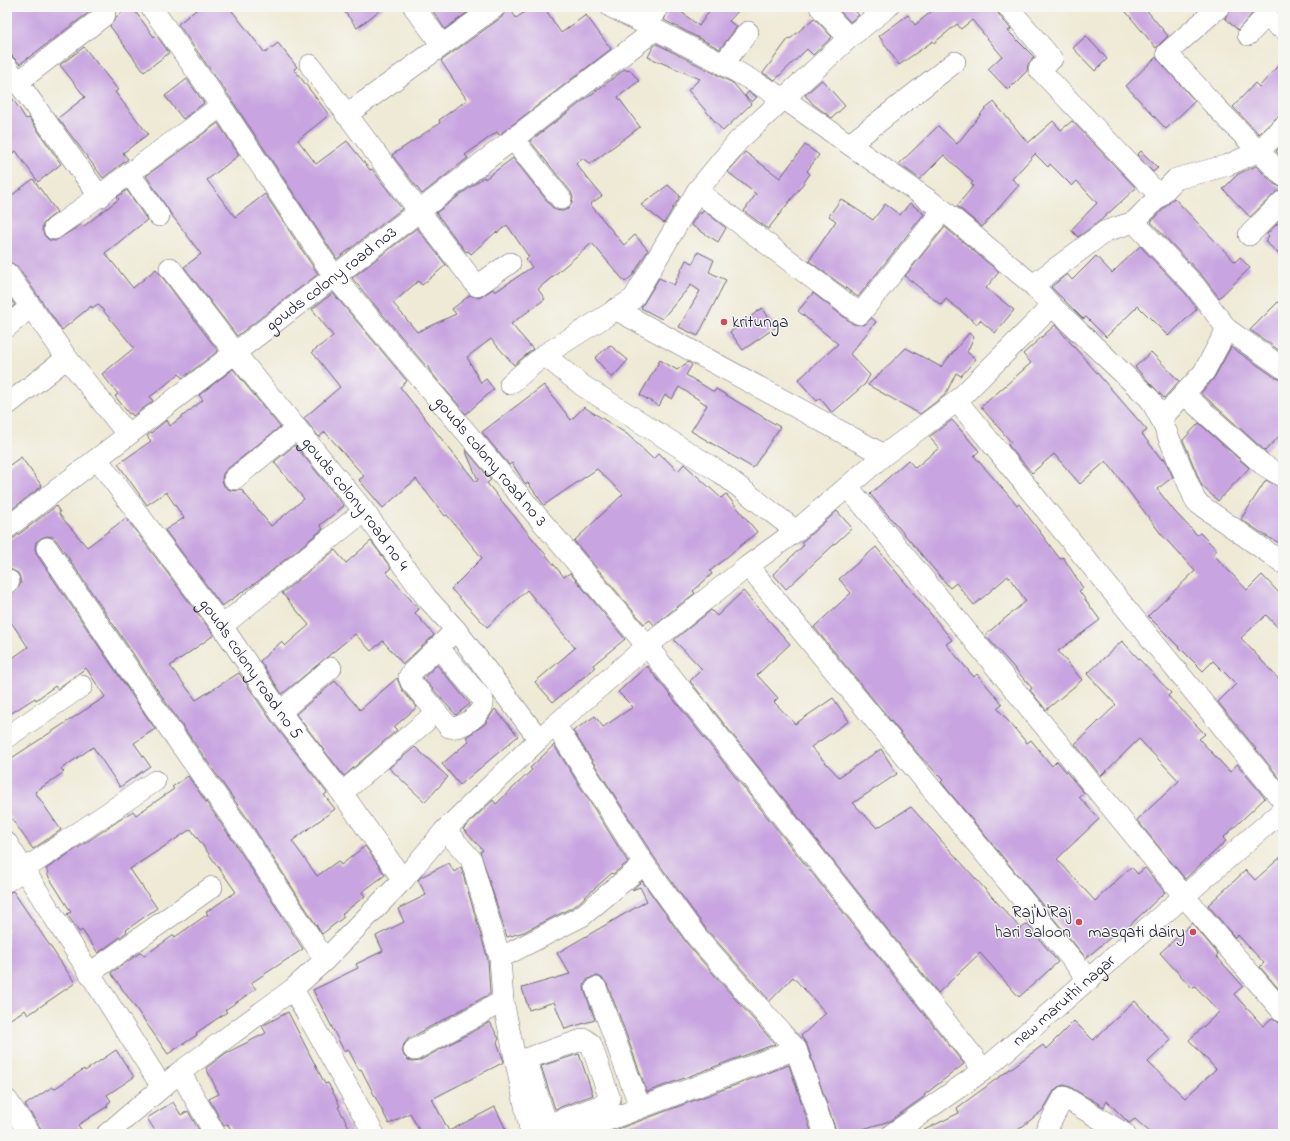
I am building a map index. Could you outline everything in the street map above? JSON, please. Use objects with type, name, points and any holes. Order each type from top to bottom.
[{"type":"street","name":"gouds colony road no 3","points":[[151,7],[221,106],[334,276],[647,646],[984,1070]]},
{"type":"street","points":[[414,7],[442,45]]},
{"type":"street","points":[[346,115],[495,7]]},
{"type":"street","points":[[613,7],[723,64],[783,98],[942,210],[1033,285],[1052,306],[1150,399],[1161,419],[1196,502],[1283,563]]},
{"type":"street","name":"gouds colony road no3","points":[[7,528],[513,139],[650,27],[658,7]]},
{"type":"street","points":[[820,7],[848,38]]},
{"type":"street","points":[[510,384],[544,355],[633,299],[697,191],[738,141],[848,38],[888,7]]},
{"type":"street","points":[[1008,7],[1052,59],[1039,69],[1160,196]]},
{"type":"street","points":[[1214,9],[1167,53],[1213,104],[1283,176]]},
{"type":"street","points":[[100,197],[12,74],[106,10]]},
{"type":"street","points":[[1248,35],[1266,16],[1279,26],[1283,22]]},
{"type":"street","points":[[723,64],[748,32]]},
{"type":"street","points":[[850,144],[955,62]]},
{"type":"street","points":[[310,64],[346,115],[477,286],[510,263]]},
{"type":"street","points":[[54,229],[100,197],[129,173],[221,106]]},
{"type":"street","points":[[1033,285],[1106,231],[1134,222],[1176,179],[1228,164],[1259,151],[1283,127]]},
{"type":"street","points":[[513,139],[561,199]]},
{"type":"street","points":[[129,173],[159,216]]},
{"type":"street","points":[[697,191],[860,314],[942,210]]},
{"type":"street","points":[[1249,235],[1283,201]]},
{"type":"street","points":[[1134,222],[1195,286],[1227,329],[1283,368]]},
{"type":"street","name":"gouds colony road no 4","points":[[170,268],[235,353],[364,511],[426,597],[456,630],[539,739]]},
{"type":"street","points":[[7,274],[68,358],[128,435]]},
{"type":"street","points":[[107,1134],[180,1072],[292,989],[325,960],[402,880],[445,830],[539,739],[556,726],[647,646],[748,566],[796,531],[884,455],[956,402],[1052,306]]},
{"type":"street","points":[[7,327],[30,307]]},
{"type":"street","points":[[615,309],[884,455]]},
{"type":"street","points":[[1161,419],[1204,372],[1227,329]]},
{"type":"street","points":[[544,355],[582,386],[721,473],[796,531]]},
{"type":"street","points":[[7,405],[68,358]]},
{"type":"street","points":[[1185,394],[1262,464],[1283,477]]},
{"type":"street","points":[[956,402],[1283,801]]},
{"type":"street","points":[[234,478],[296,428]]},
{"type":"street","name":"gouds colony road no 5","points":[[97,459],[222,626],[280,712],[342,793],[402,880]]},
{"type":"street","points":[[848,487],[1184,896],[1283,1012]]},
{"type":"street","points":[[222,626],[364,511]]},
{"type":"street","points":[[47,548],[157,711],[244,835],[325,960]]},
{"type":"street","points":[[748,566],[1089,980]]},
{"type":"street","points":[[438,647],[483,700],[484,705],[482,710],[460,727],[449,727],[411,682],[409,677],[438,647],[456,630]]},
{"type":"street","points":[[464,677],[482,663]]},
{"type":"street","points":[[280,712],[331,668]]},
{"type":"street","points":[[7,737],[82,686]]},
{"type":"street","points":[[342,793],[425,722]]},
{"type":"street","points":[[556,726],[644,864],[697,937],[796,1049],[825,1134]]},
{"type":"street","points":[[7,881],[155,781]]},
{"type":"street","name":"new maruthi nagar","points":[[892,1134],[984,1070],[1283,810]]},
{"type":"street","points":[[445,830],[471,859],[500,958],[503,1001],[521,1060],[545,1119],[567,1129],[640,1106],[796,1049]]},
{"type":"street","points":[[7,843],[162,1087]]},
{"type":"street","points":[[500,958],[582,916],[644,864]]},
{"type":"street","points":[[90,972],[212,887]]},
{"type":"street","points":[[596,988],[640,1106]]},
{"type":"street","points":[[292,989],[374,1134]]},
{"type":"street","points":[[414,1050],[503,1001]]},
{"type":"street","points":[[521,1060],[585,1039],[591,1044],[610,1099],[607,1103],[567,1129]]},
{"type":"street","points":[[521,1060],[531,1134]]},
{"type":"street","points":[[180,1072],[215,1134]]},
{"type":"street","points":[[1044,1134],[1064,1098],[1125,1134]]},
{"type":"street","points":[[7,1100],[30,1134]]},
{"type":"building","points":[[7,7],[96,7],[20,64],[12,56],[7,55]]},
{"type":"building","points":[[132,7],[154,37],[156,36],[159,39],[169,53],[144,72],[110,26],[116,17]]},
{"type":"building","points":[[200,7],[229,7],[265,53],[278,43],[297,67],[294,69],[329,115],[298,140],[316,164],[347,141],[370,170],[372,169],[402,209],[337,259],[231,99],[178,24]]},
{"type":"building","points":[[341,7],[384,7],[357,28]]},
{"type":"building","points":[[430,7],[475,7],[445,29]]},
{"type":"building","points":[[507,7],[509,7],[516,18],[532,7],[544,7],[561,33],[586,15],[611,49],[499,135],[497,132],[465,155],[468,158],[422,194],[392,155],[440,123],[439,120],[467,100],[441,61],[502,17]]},
{"type":"building","points":[[670,7],[675,7],[699,26],[712,7],[742,7],[729,21],[737,27],[720,49],[664,20]]},
{"type":"building","points":[[836,7],[851,7],[859,15],[850,22]]},
{"type":"building","points":[[937,7],[996,7],[999,15],[1011,29],[1008,31],[1034,57],[1028,64],[1027,71],[1008,90],[988,69],[1002,56],[972,20],[961,29],[957,24],[934,43],[933,41],[899,65],[879,36],[908,15],[915,25]]},
{"type":"building","points":[[1122,7],[1144,7],[1168,36],[1156,48]]},
{"type":"building","points":[[1231,7],[1258,7],[1238,30],[1225,18]]},
{"type":"building","points":[[814,18],[832,37],[813,55],[807,49],[775,80],[763,73],[789,38],[790,39]]},
{"type":"building","points":[[1086,36],[1107,59],[1095,71],[1073,48]]},
{"type":"building","points":[[657,44],[733,83],[751,104],[723,131],[688,90],[700,79],[648,57],[653,47]]},
{"type":"building","points":[[84,47],[118,90],[115,92],[148,134],[123,153],[128,159],[103,178],[58,118],[85,97],[60,65]]},
{"type":"building","points":[[1156,57],[1195,101],[1166,129],[1126,86]]},
{"type":"building","points":[[1283,60],[1283,115],[1275,119],[1259,134],[1233,107],[1255,83],[1259,87]]},
{"type":"building","points":[[625,69],[627,71],[629,69],[639,81],[618,97],[640,127],[590,164],[582,158],[576,164],[602,196],[590,204],[624,245],[635,235],[648,250],[633,275],[625,282],[592,243],[538,289],[545,299],[511,324],[533,349],[514,365],[491,339],[467,357],[481,383],[486,379],[494,389],[466,414],[430,371],[427,365],[426,366],[352,278],[417,228],[446,265],[422,285],[418,281],[393,303],[417,332],[456,314],[452,309],[470,295],[479,298],[493,289],[495,292],[532,267],[526,260],[529,257],[507,225],[497,233],[496,232],[471,254],[468,251],[466,252],[436,213],[484,177],[485,179],[513,158],[552,207],[556,210],[562,211],[568,209],[573,198],[571,192],[530,141]]},
{"type":"building","points":[[187,79],[204,103],[183,119],[165,96]]},
{"type":"building","points":[[822,80],[845,106],[832,118],[813,104],[805,95]]},
{"type":"building","points":[[7,90],[26,119],[29,118],[61,164],[38,182],[16,151],[7,157]]},
{"type":"building","points":[[748,92],[757,97],[752,102],[745,96]]},
{"type":"building","points":[[994,102],[1028,143],[1053,121],[1061,130],[1072,121],[1136,188],[1101,220],[1078,237],[1071,230],[1097,203],[1077,181],[1072,186],[1050,164],[1048,167],[1035,154],[1012,179],[1019,185],[982,227],[957,206],[973,186],[971,184],[973,182],[944,155],[920,179],[899,164],[938,126],[957,144],[984,110]]},
{"type":"building","points":[[218,123],[239,155],[207,180],[235,217],[265,194],[318,274],[237,336],[184,267],[201,254],[171,214],[146,176]]},
{"type":"building","points":[[1283,144],[1283,159],[1276,151]]},
{"type":"building","points":[[805,145],[819,155],[807,171],[810,174],[768,229],[744,211],[756,194],[728,172],[745,152],[780,178]]},
{"type":"building","points":[[1141,151],[1158,168],[1153,172],[1137,155]]},
{"type":"building","points":[[1256,166],[1274,184],[1283,189],[1275,193],[1250,217],[1223,189],[1238,174]]},
{"type":"building","points":[[33,179],[57,212],[43,224],[42,230],[49,240],[55,241],[82,224],[84,226],[119,199],[117,197],[127,190],[147,220],[105,253],[133,288],[156,269],[218,351],[184,377],[182,378],[179,374],[150,397],[153,401],[133,416],[131,413],[129,414],[115,396],[118,394],[102,374],[134,348],[98,304],[92,308],[91,306],[62,330],[17,266],[7,261],[7,199]]},
{"type":"building","points":[[668,185],[680,196],[664,223],[641,205]]},
{"type":"building","points":[[1174,198],[1235,262],[1240,257],[1250,268],[1219,298],[1204,278],[1151,222]]},
{"type":"building","points":[[841,199],[873,220],[885,204],[900,215],[910,203],[924,214],[858,297],[809,261],[836,221],[829,216]]},
{"type":"building","points":[[703,210],[726,228],[718,242],[691,225],[699,212],[701,214]]},
{"type":"building","points":[[1283,218],[1283,258],[1265,241],[1269,236],[1267,234]]},
{"type":"building","points":[[945,227],[999,272],[986,288],[1014,310],[995,333],[980,320],[977,324],[946,299],[941,305],[905,276]]},
{"type":"building","points":[[1140,246],[1186,294],[1197,309],[1168,336],[1138,306],[1106,337],[1086,317],[1083,319],[1051,287],[1067,274],[1072,280],[1096,256],[1112,273]]},
{"type":"building","points":[[698,252],[714,260],[709,272],[726,280],[698,336],[679,327],[700,291],[691,285],[662,319],[641,308],[659,278],[674,285],[686,260],[693,263]]},
{"type":"building","points":[[333,293],[407,381],[400,387],[476,482],[478,480],[465,449],[491,480],[487,483],[564,577],[570,573],[625,639],[593,665],[595,668],[553,702],[535,682],[575,648],[527,590],[487,627],[451,589],[482,558],[447,515],[445,516],[416,479],[383,508],[359,480],[364,476],[325,432],[319,437],[304,418],[340,387],[312,352],[333,336],[312,309]]},
{"type":"building","points":[[813,293],[853,324],[864,325],[872,318],[876,322],[850,354],[870,375],[865,384],[832,413],[820,398],[817,401],[798,380],[838,344],[798,311]]},
{"type":"building","points":[[7,294],[15,305],[7,311]]},
{"type":"building","points":[[1283,297],[1283,353],[1250,330]]},
{"type":"building","points":[[762,308],[776,327],[743,350],[730,332]]},
{"type":"building","points":[[1055,325],[1147,430],[1142,434],[1162,460],[1164,458],[1173,477],[1157,489],[1175,512],[1197,535],[1200,533],[1217,550],[1213,554],[1247,590],[1262,575],[1283,597],[1283,633],[1266,615],[1241,638],[1283,684],[1282,781],[1218,702],[1236,684],[1213,661],[1203,671],[1148,616],[1195,571],[1161,534],[1106,461],[1080,484],[1054,454],[1032,473],[1008,445],[1011,442],[981,407],[1031,363],[1023,354]]},
{"type":"building","points":[[969,333],[974,337],[967,352],[976,359],[961,376],[956,373],[945,395],[920,414],[868,385],[906,348],[941,367]]},
{"type":"building","points":[[610,345],[628,360],[612,378],[595,358]]},
{"type":"building","points":[[1231,347],[1276,378],[1283,380],[1283,432],[1265,451],[1201,393],[1214,378]]},
{"type":"building","points":[[1151,352],[1179,381],[1164,398],[1135,367]]},
{"type":"building","points":[[660,360],[677,370],[688,362],[692,365],[686,375],[714,392],[716,389],[780,427],[753,468],[691,431],[707,405],[679,387],[672,399],[665,395],[659,406],[640,395]]},
{"type":"building","points":[[233,369],[280,427],[226,470],[223,474],[222,480],[224,486],[230,490],[236,491],[241,489],[271,526],[304,499],[274,462],[295,445],[344,506],[320,525],[323,529],[260,580],[222,606],[165,530],[184,518],[166,492],[147,505],[118,464],[151,441],[147,436],[167,420],[170,426],[203,400],[199,395]]},
{"type":"building","points":[[544,385],[571,420],[584,407],[627,434],[653,459],[659,453],[678,471],[684,464],[721,498],[726,494],[757,532],[710,571],[712,574],[693,591],[695,593],[654,625],[650,620],[644,624],[574,541],[623,494],[597,469],[544,505],[528,483],[526,484],[524,482],[512,463],[509,465],[482,432]]},
{"type":"building","points":[[952,420],[979,451],[974,456],[1017,505],[1019,504],[1060,559],[1063,557],[1083,588],[1079,591],[1100,620],[1058,651],[1082,680],[1046,710],[1030,690],[1032,688],[985,635],[1026,601],[1008,576],[974,605],[956,583],[950,588],[870,494],[908,460],[915,468],[939,448],[929,437]]},
{"type":"building","points":[[1199,423],[1249,468],[1218,501],[1202,486],[1183,440]]},
{"type":"building","points":[[21,457],[42,486],[7,513],[7,467]]},
{"type":"building","points":[[1266,480],[1283,489],[1283,545],[1266,536],[1241,519]]},
{"type":"building","points":[[56,506],[60,512],[59,514],[87,547],[126,518],[214,635],[170,666],[196,700],[239,673],[270,719],[327,793],[324,795],[335,809],[292,841],[317,876],[338,861],[341,865],[365,846],[385,875],[362,892],[365,896],[342,914],[344,917],[322,934],[254,828],[167,704],[57,541],[53,537],[47,536],[36,542],[35,548],[37,555],[155,729],[134,743],[150,766],[120,787],[93,747],[61,769],[64,772],[35,792],[61,830],[33,849],[7,812],[7,761],[105,697],[86,668],[57,689],[55,686],[36,700],[35,698],[7,716],[7,662],[28,647],[7,616],[7,595],[15,591],[21,584],[18,573],[7,569],[7,540],[14,538]]},
{"type":"building","points":[[837,511],[852,528],[786,589],[773,574],[804,545],[802,542]]},
{"type":"building","points":[[371,541],[391,568],[386,572],[419,609],[415,613],[434,635],[403,664],[383,641],[371,651],[355,634],[282,694],[260,661],[281,642],[285,646],[309,625],[282,593],[335,550],[346,563]]},
{"type":"building","points":[[876,547],[952,640],[946,644],[974,677],[977,674],[1002,704],[997,708],[1027,743],[1031,740],[1052,766],[1057,761],[1084,793],[1079,797],[1099,819],[1057,859],[1095,901],[1131,867],[1138,874],[1145,868],[1165,892],[1126,929],[1123,927],[1086,958],[941,782],[943,780],[918,754],[814,627],[851,593],[839,579]]},
{"type":"building","points":[[743,591],[790,644],[757,675],[778,698],[774,702],[795,724],[833,698],[849,721],[811,747],[839,777],[881,749],[897,774],[853,803],[877,828],[911,807],[1021,929],[1027,924],[1058,962],[1019,997],[980,953],[938,993],[690,681],[702,669],[674,640],[711,610],[717,616]]},
{"type":"building","points":[[1122,641],[1171,693],[1168,696],[1205,734],[1199,739],[1230,772],[1237,764],[1265,798],[1223,838],[1226,841],[1185,879],[1137,820],[1179,781],[1139,739],[1101,776],[1075,744],[1116,705],[1087,674]]},
{"type":"building","points":[[437,665],[470,704],[456,715],[423,678]]},
{"type":"building","points":[[647,666],[964,1064],[924,1095],[925,1096],[890,1121],[846,1134],[837,1134],[807,1045],[801,1036],[826,1013],[793,977],[770,1001],[706,929],[654,857],[573,731],[595,716],[603,727],[633,707],[618,692]]},
{"type":"building","points":[[397,678],[402,690],[417,707],[394,727],[397,730],[344,776],[296,714],[335,681],[360,710]]},
{"type":"building","points":[[495,709],[518,736],[460,785],[442,764],[469,741],[466,737],[485,724]]},
{"type":"building","points":[[554,745],[628,862],[613,874],[612,873],[575,906],[524,932],[507,937],[480,852],[483,850],[463,829],[493,800],[496,804],[532,770],[530,768]]},
{"type":"building","points":[[415,747],[448,777],[425,802],[389,768]]},
{"type":"building","points":[[188,776],[234,842],[303,949],[251,983],[256,989],[225,1010],[227,1012],[196,1033],[197,1035],[168,1054],[111,973],[141,952],[144,956],[174,935],[175,937],[208,914],[206,912],[236,892],[191,829],[130,869],[157,908],[126,930],[127,932],[98,953],[82,930],[79,932],[67,914],[71,912],[47,874],[49,873],[46,869],[133,811],[136,815],[174,789],[172,787]]},
{"type":"building","points":[[1283,855],[1283,994],[1260,967],[1264,963],[1238,935],[1235,938],[1208,905],[1246,870],[1255,880]]},
{"type":"building","points":[[449,863],[454,872],[461,867],[488,960],[490,994],[408,1039],[402,1050],[404,1056],[408,1060],[413,1062],[419,1061],[490,1022],[499,1039],[497,1042],[504,1062],[432,1099],[449,1131],[495,1107],[508,1134],[421,1134],[410,1113],[389,1124],[361,1069],[359,1070],[348,1049],[344,1051],[313,990],[358,968],[356,964],[383,951],[376,936],[404,922],[398,909],[426,895],[418,880]]},
{"type":"building","points":[[642,881],[688,945],[775,1044],[647,1092],[618,1012],[607,984],[603,979],[598,976],[592,977],[587,980],[584,986],[595,1020],[565,1029],[554,1002],[529,1010],[522,988],[570,974],[557,953],[647,901],[640,887],[632,890]]},
{"type":"building","points":[[13,891],[75,983],[28,1015],[25,1010],[7,1021],[7,893]]},
{"type":"building","points":[[1192,923],[1218,954],[1216,956],[1243,986],[1234,994],[1263,1026],[1272,1018],[1283,1024],[1283,1127],[1276,1134],[1152,1134],[1135,1119],[1129,1123],[1107,1101],[1104,1107],[1064,1085],[1058,1087],[1054,1091],[1043,1110],[1013,1134],[916,1134],[959,1113],[957,1108],[1043,1045],[1046,1049],[1074,1021],[1093,1040],[1135,1001],[1171,1040],[1148,1062],[1185,1098],[1216,1069],[1189,1040],[1219,1012],[1195,986],[1192,988],[1160,953]]},
{"type":"building","points":[[288,1012],[325,1084],[328,1083],[340,1106],[338,1107],[353,1134],[233,1134],[228,1124],[224,1126],[209,1099],[219,1094],[206,1068],[226,1053],[266,1033],[262,1026]]},
{"type":"building","points":[[116,1050],[134,1077],[107,1095],[111,1101],[107,1104],[108,1106],[78,1125],[84,1134],[42,1134],[40,1127],[25,1105],[52,1087],[54,1089],[84,1069],[85,1071]]},
{"type":"building","points":[[579,1054],[593,1095],[555,1109],[541,1066]]},
{"type":"building","points":[[789,1065],[812,1134],[611,1134],[610,1132]]},
{"type":"building","points":[[173,1102],[181,1115],[188,1111],[201,1134],[157,1134],[147,1118]]},
{"type":"building","points":[[11,1127],[16,1134],[7,1134],[7,1129]]},
{"type":"place","name":"kritunga","points":[[724,322]]},
{"type":"place","name":"Raj'N'Raj hari saloon","points":[[1079,922]]},
{"type":"place","name":"masqati dairy","points":[[1193,932]]}]
